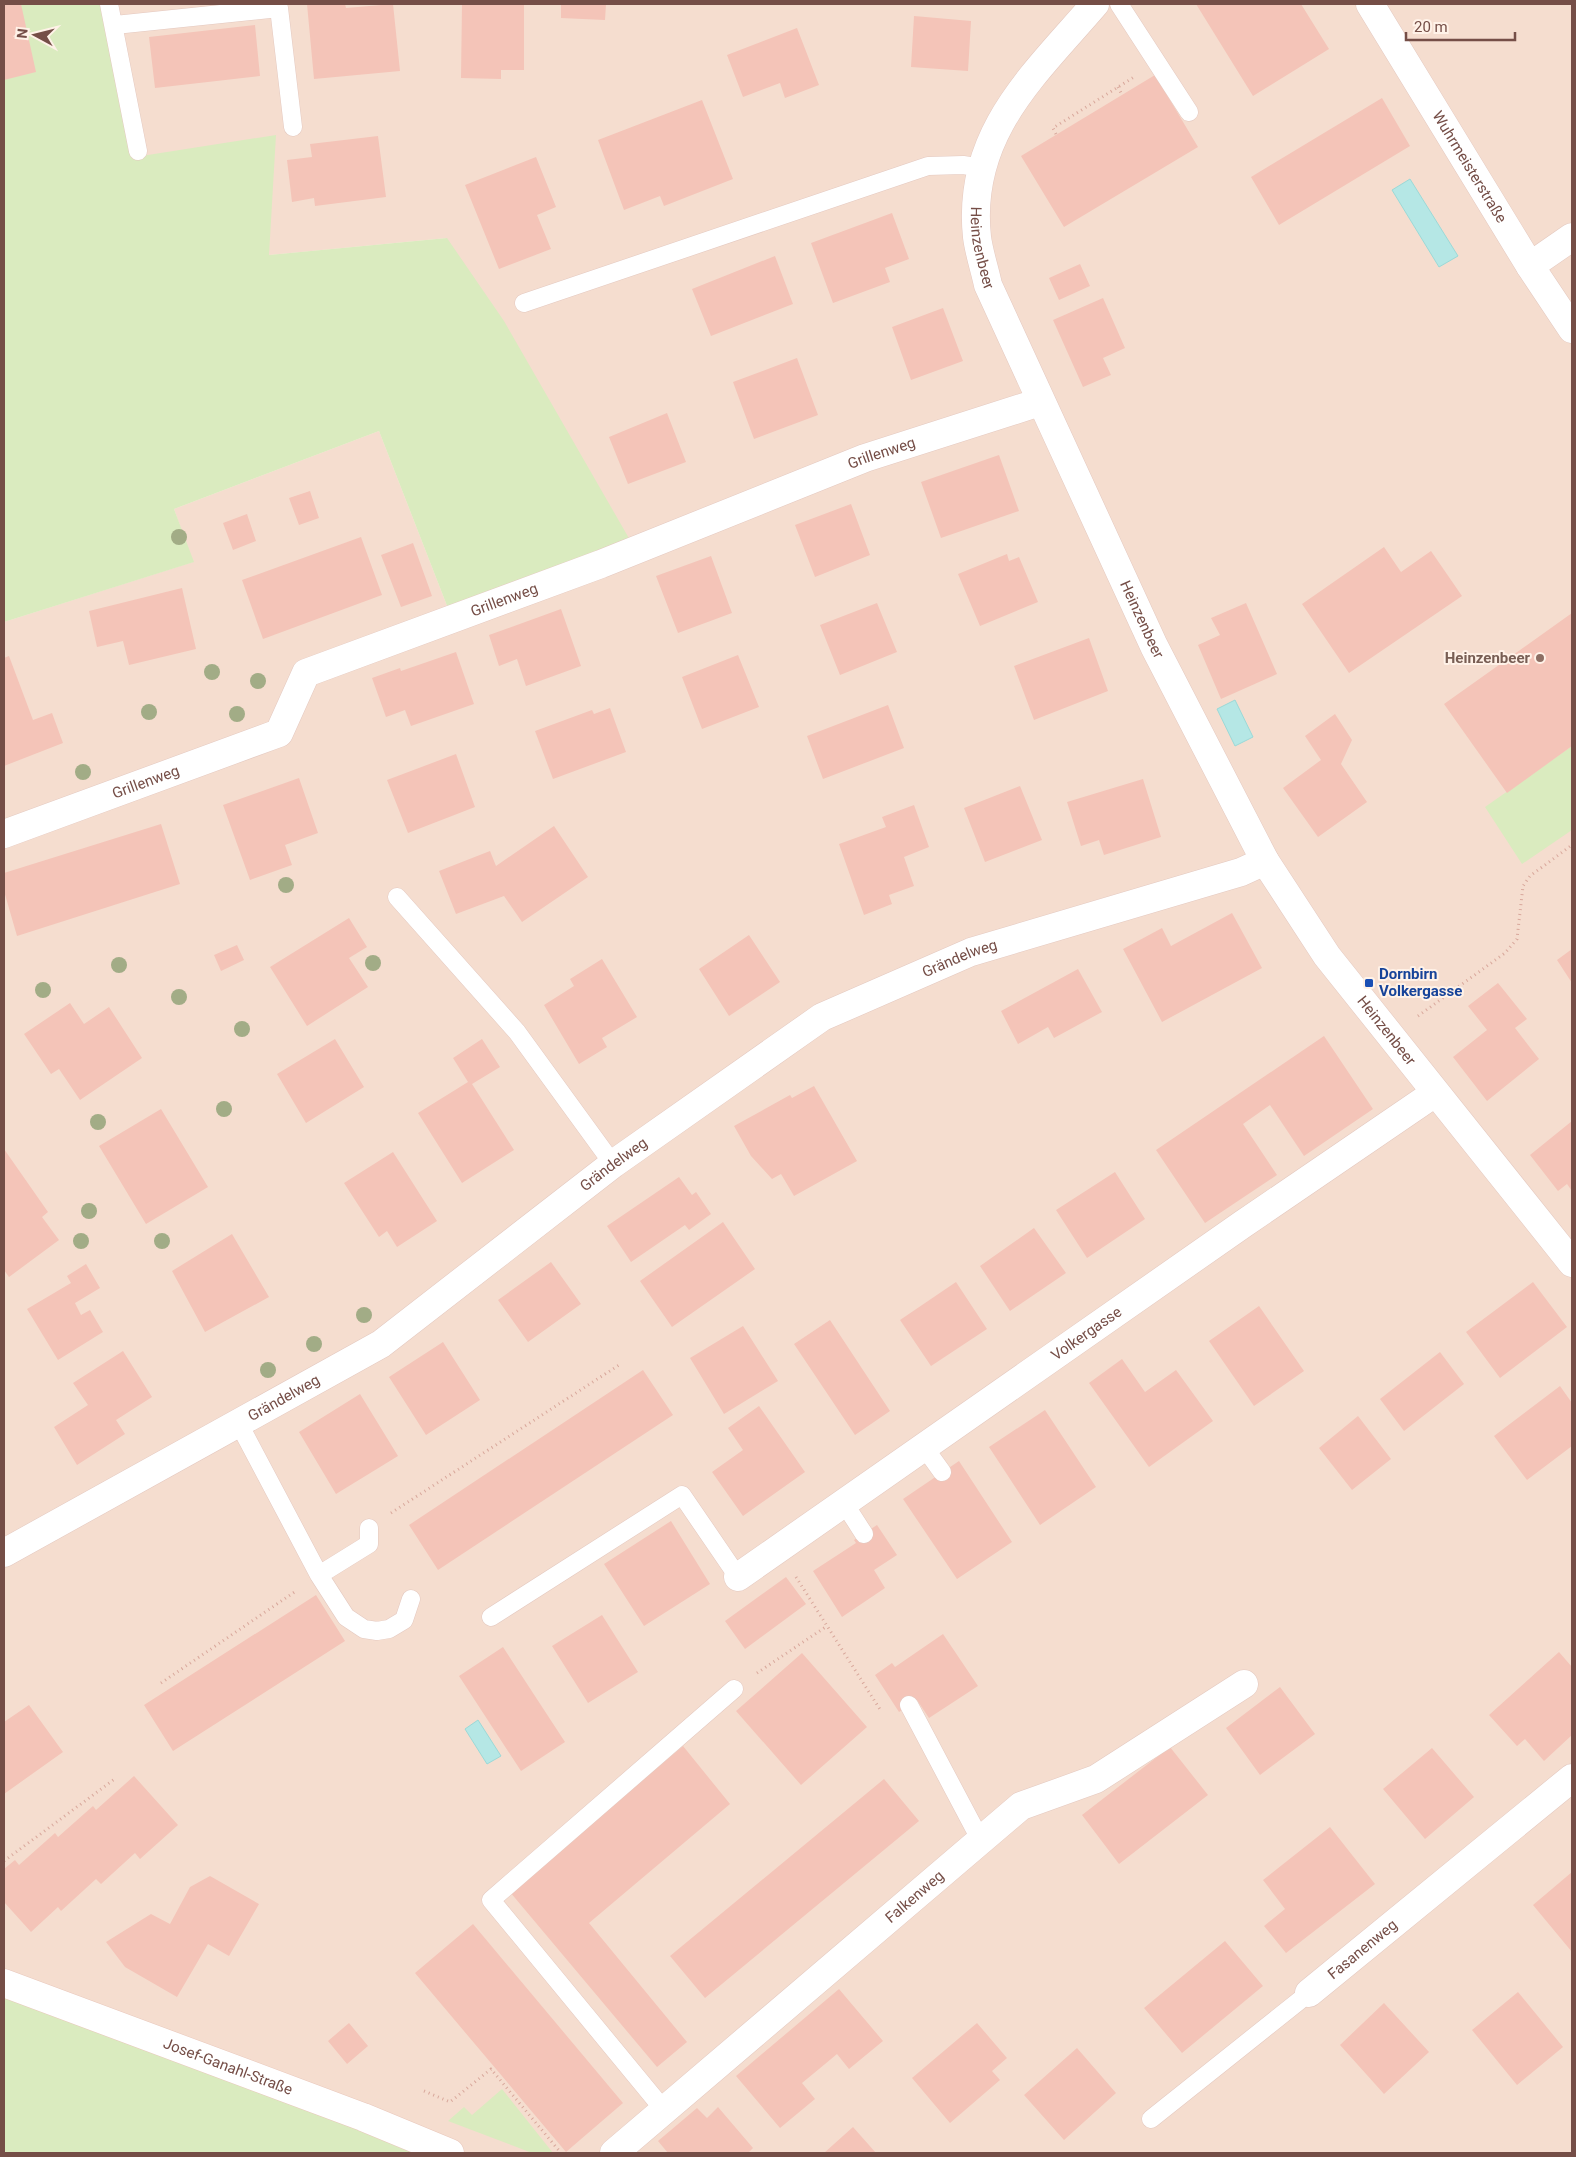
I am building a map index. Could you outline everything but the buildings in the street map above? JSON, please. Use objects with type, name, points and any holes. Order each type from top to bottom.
[{"type":"street","name":"Heinzenbeer","points":[[1096,4],[1020,91],[1004,114],[991,138],[976,202],[977,238],[988,285],[1040,402],[1154,646],[1265,861],[1327,956],[1572,1262]]},
{"type":"street","name":"Wuhrmeisterstraße","points":[[1370,4],[1530,266],[1572,329]]},
{"type":"street","points":[[1530,266],[1572,237]]},
{"type":"street","name":"Grillenweg","points":[[4,834],[279,734],[306,673],[601,564],[865,458],[1040,402]]},
{"type":"street","name":"Grändelweg","points":[[4,1553],[382,1344],[613,1164],[822,1017],[971,952],[1241,872],[1265,861]]},
{"type":"street","name":"Volkergasse","points":[[738,1577],[1243,1224],[1435,1093]]},
{"type":"street","name":"Falkenweg","points":[[614,2153],[1022,1806],[1096,1779],[1244,1684]]},
{"type":"street","name":"Fasanenweg","points":[[1309,1993],[1572,1778]]},
{"type":"street","name":"Josef-Ganahl-Straße","points":[[4,1983],[364,2117],[450,2153]]},
{"type":"lane","points":[[109,4],[115,25],[138,151]]},
{"type":"lane","points":[[1119,4],[1188,112]]},
{"type":"lane","points":[[115,25],[279,8],[293,128]]},
{"type":"lane","points":[[524,303],[928,166],[963,165],[983,168]]},
{"type":"lane","points":[[397,897],[518,1032],[613,1164]]},
{"type":"lane","points":[[238,1422],[320,1575],[346,1617],[364,1629],[389,1630],[404,1620],[411,1599]]},
{"type":"lane","points":[[924,1447],[942,1472]]},
{"type":"lane","points":[[492,1617],[682,1495],[738,1577]]},
{"type":"lane","points":[[844,1503],[864,1534]]},
{"type":"lane","points":[[320,1575],[368,1544],[369,1528]]},
{"type":"lane","points":[[664,2110],[492,1900],[734,1689]]},
{"type":"lane","points":[[909,1705],[981,1841]]},
{"type":"lane","name":"Fasanenweg","points":[[1151,2119],[1309,1993]]},
{"type":"path","points":[[1056,134],[1053,128],[1143,72]]},
{"type":"path","points":[[1118,87],[1122,95]]},
{"type":"path","points":[[1413,1019],[1506,953],[1517,939],[1523,886],[1530,876],[1572,845]]},
{"type":"path","points":[[369,1528],[619,1365]]},
{"type":"path","points":[[778,1550],[885,1717]]},
{"type":"path","points":[[161,1683],[320,1575]]},
{"type":"path","points":[[734,1689],[827,1626]]},
{"type":"path","points":[[4,1861],[116,1778]]},
{"type":"path","points":[[424,2091],[450,2102],[491,2069],[561,2153]]},
{"type":"shaded area","points":[[103,4],[1572,4],[1572,2153],[426,2153],[4,1970],[4,622],[193,562],[174,509],[379,431],[451,616],[447,238],[269,255],[134,157]]},
{"type":"green space","points":[[4,4],[103,4],[135,157],[276,135],[269,255],[447,238],[504,321],[634,547],[451,616],[379,431],[174,509],[194,562],[4,622]]},
{"type":"green space","points":[[1572,746],[1572,830],[1522,864],[1485,807]]},
{"type":"green space","points":[[4,1970],[426,2153],[4,2153]]},
{"type":"green space","points":[[502,2089],[553,2153],[532,2153],[448,2121],[464,2107],[472,2115]]},
{"type":"water","points":[[1410,179],[1458,256],[1439,267],[1392,190]]},
{"type":"water","points":[[1235,700],[1253,737],[1235,746],[1217,709]]},
{"type":"water","points":[[478,1720],[501,1756],[487,1764],[465,1729]]},
{"type":"place","name":"Heinzenbeer","points":[[1540,658]]},
{"type":"place","name":"Dornbirn Volkergasse","points":[[1369,983]]}]
